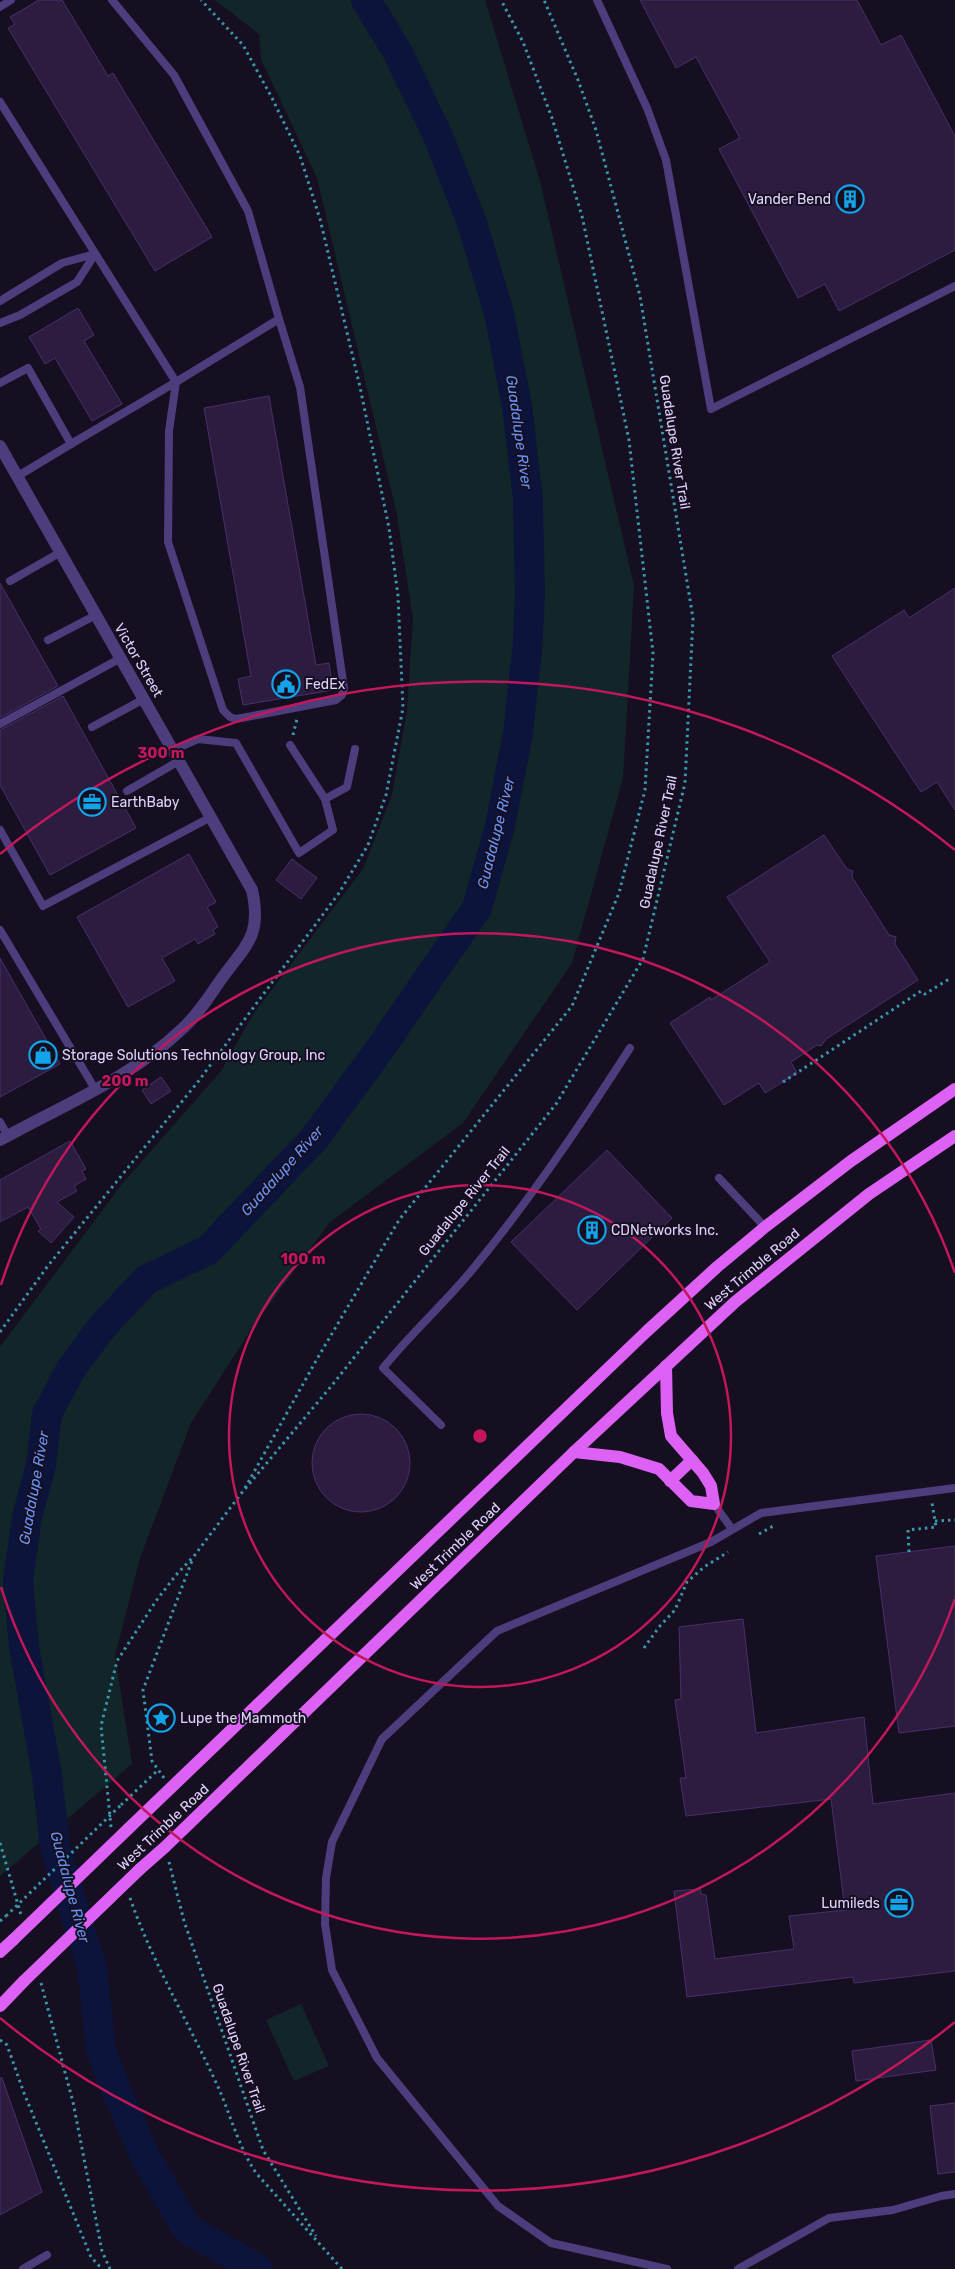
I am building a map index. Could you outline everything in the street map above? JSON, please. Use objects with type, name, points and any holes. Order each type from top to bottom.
[{"type":"main road","name":"West Trimble Road","points":[[0,1952],[646,1332],[717,1267],[765,1227],[851,1161],[955,1089]]},
{"type":"main road","name":"West Trimble Road","points":[[0,2006],[574,1452],[734,1302],[784,1260],[869,1194],[955,1136]]},
{"type":"main road","points":[[574,1452],[620,1457],[659,1468],[691,1501],[714,1504],[711,1486],[703,1473],[671,1436],[667,1413],[666,1366]]},
{"type":"main road","points":[[670,1481],[692,1460]]},
{"type":"street","name":"Victor Street","points":[[0,446],[252,890],[257,910],[255,931],[244,952],[183,1029],[125,1072],[4,1138]]},
{"type":"lane","points":[[0,7],[11,0]]},
{"type":"lane","points":[[0,102],[176,382],[169,431],[168,542],[223,710],[230,717],[236,719],[336,700],[342,695],[344,688],[300,387],[248,211],[174,75],[112,0]]},
{"type":"lane","points":[[597,0],[648,108],[666,160],[711,409],[955,286]]},
{"type":"lane","points":[[0,301],[62,262],[95,254]]},
{"type":"lane","points":[[0,323],[20,315],[77,282],[95,254]]},
{"type":"lane","points":[[18,476],[279,319]]},
{"type":"lane","points":[[0,383],[28,368],[71,444]]},
{"type":"lane","points":[[10,581],[60,552]]},
{"type":"lane","points":[[48,640],[96,615]]},
{"type":"lane","points":[[0,724],[121,658]]},
{"type":"lane","points":[[92,727],[144,699]]},
{"type":"lane","points":[[173,750],[198,739],[236,743],[299,852],[333,830],[325,799],[290,745]]},
{"type":"lane","points":[[325,799],[347,787],[355,749]]},
{"type":"lane","points":[[127,791],[179,761]]},
{"type":"lane","points":[[0,830],[43,906],[210,817]]},
{"type":"lane","points":[[0,930],[95,1088]]},
{"type":"lane","points":[[441,1425],[383,1368],[406,1340],[478,1262],[574,1136],[630,1048]]},
{"type":"lane","points":[[0,1122],[4,1138]]},
{"type":"lane","points":[[719,1178],[765,1227]]},
{"type":"lane","points":[[667,2269],[551,2243],[498,2206],[377,2058],[332,1970],[325,1924],[326,1878],[332,1842],[382,1739],[497,1631],[712,1542],[761,1514],[955,1488]]},
{"type":"lane","points":[[714,1504],[732,1529]]},
{"type":"lane","points":[[738,2269],[829,2218],[893,2210],[941,2196],[955,2194]]},
{"type":"lane","points":[[23,2269],[47,2255]]},
{"type":"path","points":[[0,1332],[47,1268],[197,1083],[339,893],[368,845],[386,795],[403,708],[398,596],[389,528],[354,358],[320,219],[300,156],[272,98],[243,45],[201,0]]},
{"type":"path","points":[[240,1495],[399,1220],[572,1006],[619,893],[645,790],[653,653],[629,440],[582,216],[552,118],[523,42],[502,0]]},
{"type":"path","name":"Guadalupe River Trail","points":[[162,1594],[176,1575],[194,1556],[240,1495],[333,1384],[556,1104],[644,959],[685,783],[693,618],[640,296],[596,130],[578,80],[544,0]]},
{"type":"path","points":[[783,1082],[921,990],[925,994],[949,979]]},
{"type":"path","points":[[909,1552],[908,1530],[936,1527],[932,1502]]},
{"type":"path","points":[[935,1521],[955,1520]]},
{"type":"path","points":[[644,1648],[654,1633],[675,1610],[687,1582],[704,1567],[728,1552]]},
{"type":"path","name":"Guadalupe River Trail","points":[[172,1789],[152,1761],[143,1690],[194,1556]]},
{"type":"path","points":[[0,1921],[158,1770]]},
{"type":"path","points":[[0,1843],[22,1919]]},
{"type":"path","name":"Guadalupe River Trail","points":[[165,1847],[184,1921],[263,2150],[320,2243]]},
{"type":"path","points":[[39,1976],[54,2024],[73,2102],[102,2251],[110,2269]]},
{"type":"path","points":[[0,2040],[7,2045],[24,2093],[91,2257],[102,2269]]},
{"type":"path","name":"Guadalupe River Trail","points":[[248,2160],[256,2172],[342,2269]]},
{"type":"green space","points":[[215,0],[485,0],[540,181],[634,586],[623,778],[572,963],[463,1123],[329,1223],[250,1331],[191,1423],[140,1558],[115,1656],[132,1764],[0,1876],[0,1347],[122,1184],[221,1071],[254,1013],[363,869],[392,795],[407,711],[413,619],[397,515],[317,178],[261,59],[259,34]]},
{"type":"green space","points":[[301,2004],[329,2066],[294,2081],[266,2020]]},
{"type":"building","points":[[39,0],[62,0],[108,76],[113,73],[212,237],[155,271],[8,28],[15,24],[10,17]]},
{"type":"building","name":"Vander Bend","points":[[640,0],[857,0],[881,45],[901,35],[955,136],[955,250],[839,311],[825,284],[798,298],[719,149],[740,138],[696,57],[676,68]]},
{"type":"building","points":[[78,308],[94,335],[84,341],[122,404],[92,421],[55,358],[45,364],[29,337]]},
{"type":"building","points":[[269,396],[316,665],[329,663],[333,690],[243,705],[238,679],[251,676],[204,408]]},
{"type":"building","points":[[0,583],[58,686],[0,718]]},
{"type":"building","points":[[955,588],[955,810],[937,782],[921,792],[832,656],[904,610],[909,618]]},
{"type":"building","points":[[63,696],[136,828],[50,875],[0,785],[0,730]]},
{"type":"building","points":[[824,835],[847,869],[853,871],[852,877],[889,935],[896,937],[895,944],[918,980],[826,1039],[821,1046],[817,1045],[791,1062],[797,1073],[765,1093],[759,1083],[724,1105],[670,1023],[710,997],[711,1000],[770,962],[727,897]]},
{"type":"building","points":[[189,854],[216,902],[207,907],[218,927],[213,930],[215,934],[198,944],[195,939],[162,958],[175,981],[128,1007],[77,917]]},
{"type":"building","points":[[292,859],[317,878],[301,899],[276,880]]},
{"type":"building","points":[[0,958],[60,1064],[0,1097]]},
{"type":"building","points":[[161,1077],[171,1091],[151,1104],[142,1090]]},
{"type":"building","points":[[70,1141],[86,1169],[82,1171],[86,1179],[74,1186],[77,1191],[57,1202],[74,1217],[51,1243],[38,1231],[41,1229],[28,1207],[0,1222],[0,1180]]},
{"type":"building","name":"CDNetworks Inc.","points":[[607,1150],[672,1218],[577,1310],[511,1242]]},
{"type":"building","points":[[361,1414],[371,1415],[388,1422],[402,1436],[409,1453],[409,1473],[402,1490],[388,1504],[371,1511],[361,1512],[351,1511],[334,1504],[320,1490],[313,1473],[312,1463],[313,1453],[320,1436],[334,1422],[351,1415]]},
{"type":"building","points":[[955,1546],[955,1726],[899,1733],[876,1556]]},
{"type":"building","points":[[743,1619],[756,1733],[864,1717],[873,1804],[955,1793],[955,1971],[854,1983],[853,1977],[687,1997],[674,1891],[700,1889],[701,1894],[706,1895],[715,1959],[794,1949],[789,1916],[845,1910],[831,1799],[686,1816],[680,1778],[686,1778],[675,1700],[681,1699],[679,1627]]},
{"type":"building","points":[[931,2040],[936,2070],[856,2081],[852,2051]]},
{"type":"building","points":[[0,2078],[2,2078],[42,2192],[0,2215]]},
{"type":"building","points":[[955,2103],[955,2172],[938,2174],[930,2106]]},
{"type":"waterway","name":"Guadalupe River","points":[[258,2269],[187,2229],[147,2160],[115,2088],[101,2050],[92,1968],[55,1847],[47,1775],[24,1647],[18,1581],[27,1517],[41,1465],[47,1414],[71,1369],[102,1327],[146,1280],[208,1250],[313,1140],[377,1053],[477,908],[500,826],[518,733],[528,640],[530,593],[528,499],[517,406],[499,313],[472,223],[438,136],[397,51],[366,0]]},
{"type":"place","name":"Vander Bend","points":[[850,199]]},
{"type":"place","name":"FedEx","points":[[286,684]]},
{"type":"place","name":"EarthBaby","points":[[92,802]]},
{"type":"place","name":"Storage Solutions Technology Group, Inc","points":[[43,1055]]},
{"type":"place","name":"CDNetworks Inc.","points":[[592,1230]]},
{"type":"place","name":"Lupe the Mammoth","points":[[161,1718]]},
{"type":"place","name":"Lumileds","points":[[899,1903]]}]
